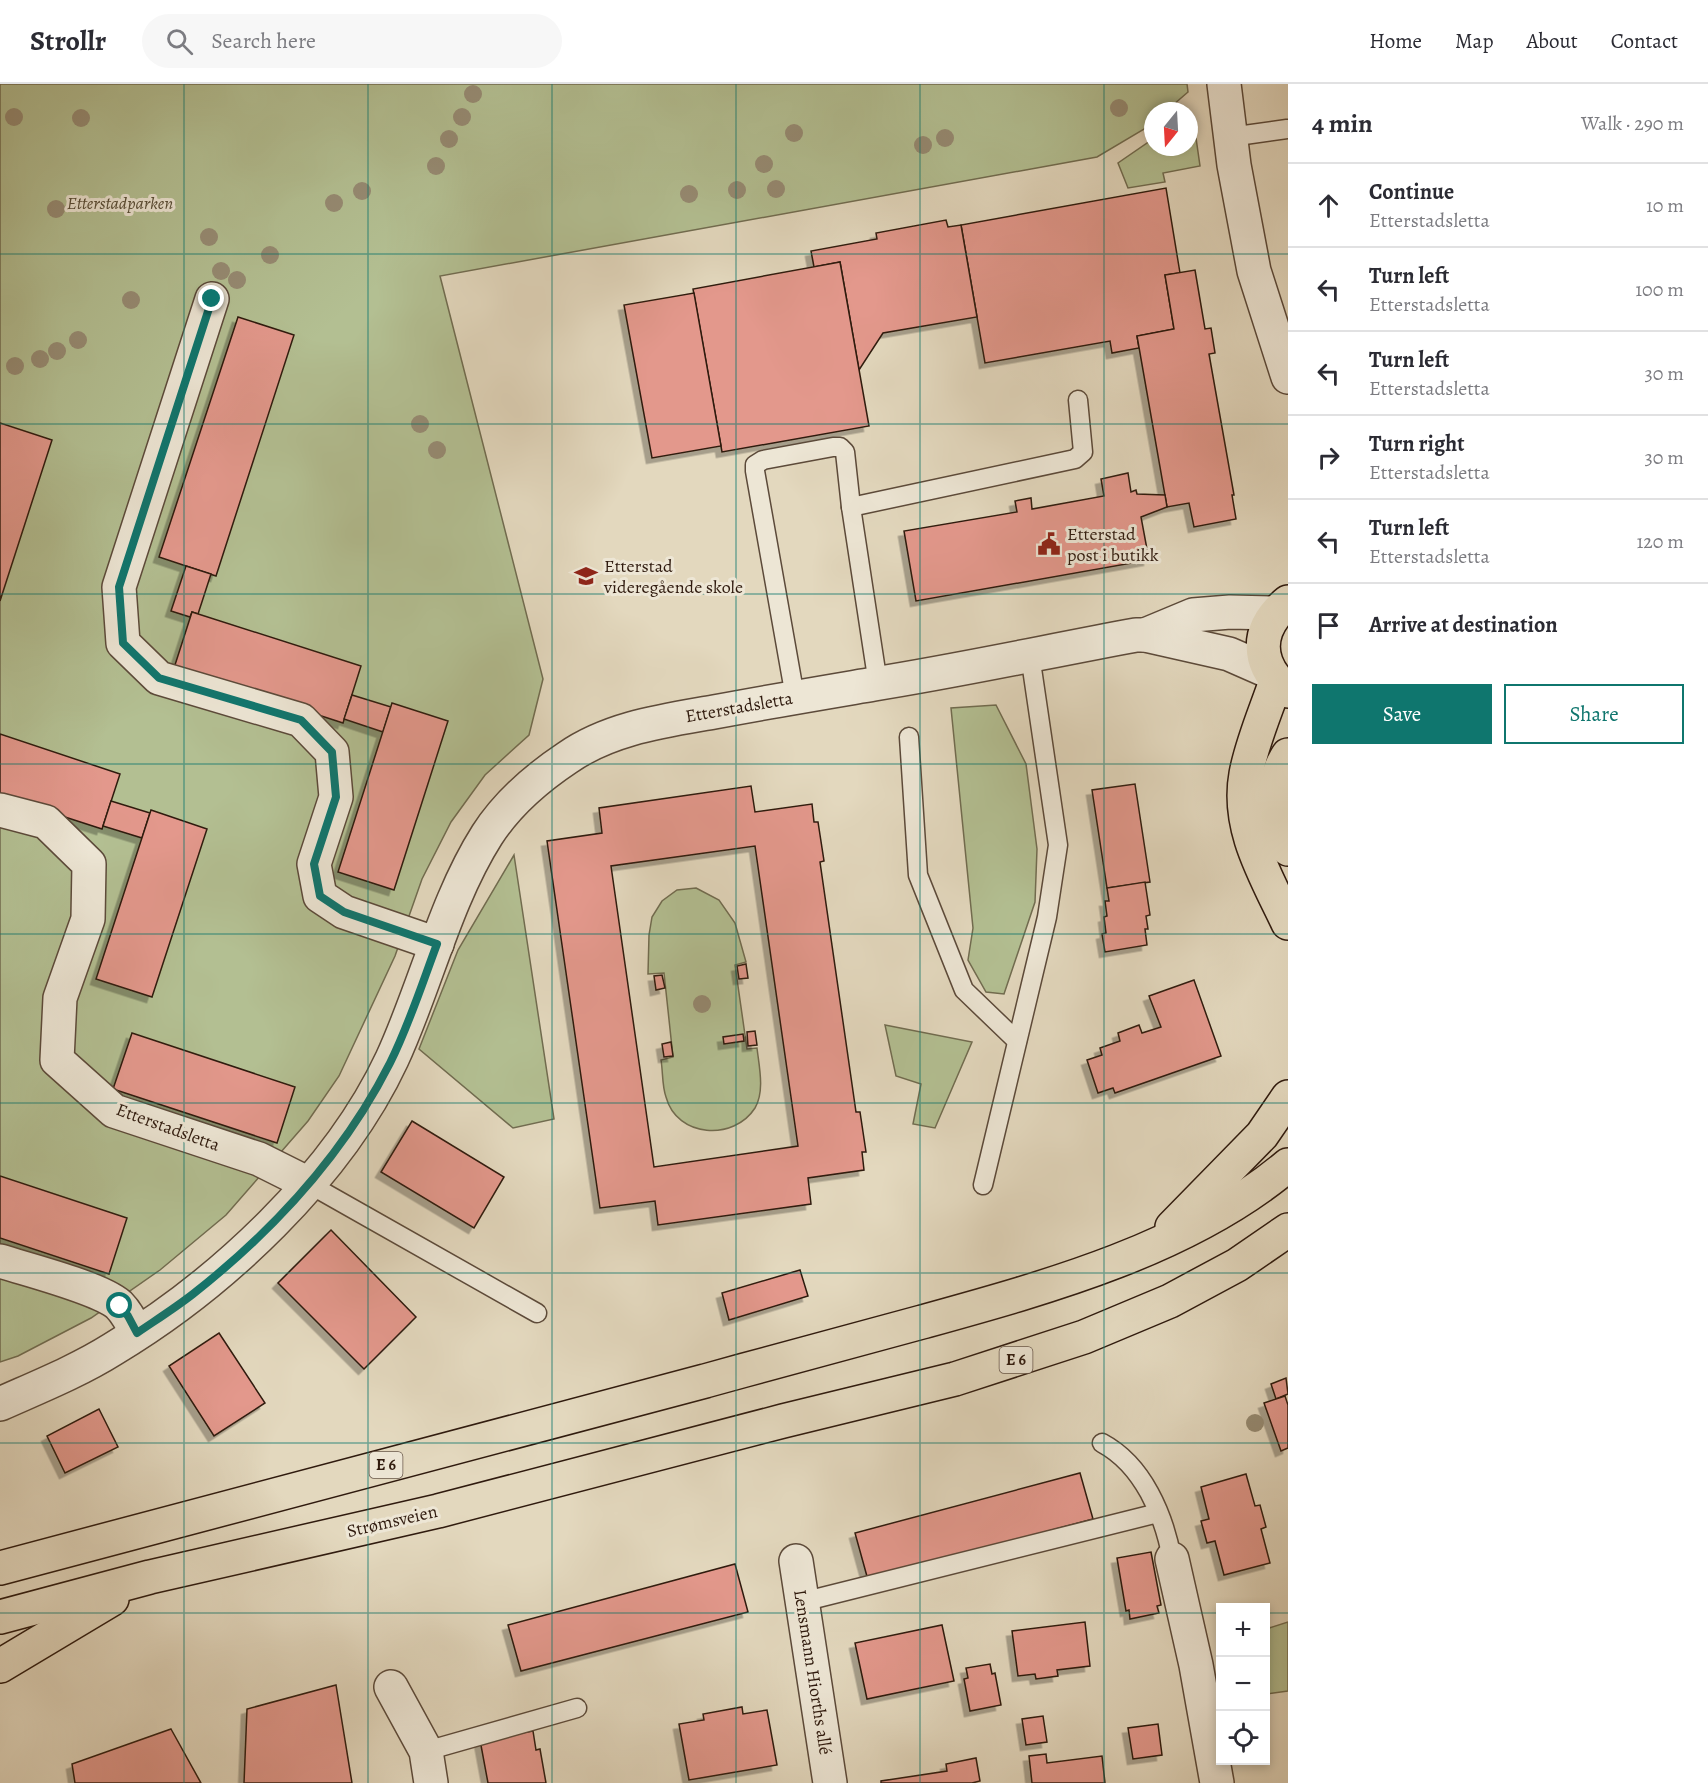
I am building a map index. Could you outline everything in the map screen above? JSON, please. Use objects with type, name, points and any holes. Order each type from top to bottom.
[{"type":"highway","points":[[1285,605],[1266,628],[1263,645],[1266,662],[1278,681],[1250,760],[1244,798],[1254,851],[1288,923]]},
{"type":"highway","points":[[1288,755],[1282,766],[1274,794],[1280,831],[1288,849]]},
{"type":"highway","points":[[1154,1245],[1262,1135],[1288,1097]]},
{"type":"highway","name":"E 6","points":[[0,1568],[772,1363],[1060,1282],[1154,1245],[1214,1216],[1288,1165]]},
{"type":"highway","name":"E 6","points":[[1237,1265],[1288,1230]]},
{"type":"highway","name":"E 6","points":[[1237,1265],[1288,1245]]},
{"type":"highway","name":"Strømsveien","points":[[0,1617],[150,1577],[438,1511],[783,1421],[955,1379],[1084,1337],[1170,1300],[1237,1265]]},
{"type":"highway","points":[[0,1665],[150,1577]]},
{"type":"street","points":[[1224,84],[1230,137],[1254,271],[1288,377]]},
{"type":"street","points":[[212,299],[119,587],[123,643],[159,678],[301,720],[332,752],[336,797],[314,864],[320,896],[344,912],[437,944]]},
{"type":"street","name":"Etterstadsletta","points":[[0,1404],[112,1350],[191,1296],[247,1249],[309,1184],[360,1115],[391,1062],[459,891],[488,834],[518,798],[568,757],[597,740],[624,730],[1144,635],[1193,615],[1285,605]]},
{"type":"street","name":"Etterstadsletta","points":[[1144,635],[1229,654],[1278,681]]},
{"type":"street","name":"Etterstadsletta","points":[[0,810],[46,822],[89,864],[88,919],[60,998],[57,1060],[114,1110],[259,1159],[309,1184]]},
{"type":"street","points":[[0,1261],[103,1294],[120,1306],[137,1333]]},
{"type":"street","points":[[1172,1559],[1196,1665],[1217,1783]]},
{"type":"street","name":"Lensmann Hiorths allé","points":[[795,1561],[830,1783]]},
{"type":"street","points":[[391,1688],[426,1751],[431,1783]]},
{"type":"lane","points":[[1230,137],[1287,129]]},
{"type":"lane","points":[[850,507],[1075,459],[1083,452],[1078,400]]},
{"type":"lane","points":[[795,697],[755,465],[763,460],[840,447],[845,452],[850,507],[878,684]]},
{"type":"lane","points":[[983,1185],[1047,917],[1058,845],[1030,655]]},
{"type":"lane","points":[[909,737],[918,875],[964,990],[1017,1041]]},
{"type":"lane","points":[[309,1184],[537,1313]]},
{"type":"lane","points":[[1102,1443],[1129,1464],[1149,1493],[1168,1537],[1172,1559]]},
{"type":"lane","points":[[802,1602],[1158,1513]]},
{"type":"lane","points":[[426,1751],[577,1708]]},
{"type":"green space","name":"Etterstadparken","points":[[0,84],[1187,84],[1188,92],[1176,102],[1144,102],[1144,129],[1097,157],[440,276],[543,679],[529,735],[485,775],[451,822],[422,879],[395,956],[339,1076],[308,1121],[226,1215],[160,1270],[91,1318],[18,1356],[0,1362]]},
{"type":"green space","points":[[1144,145],[1144,156],[1198,156],[1198,152],[1200,166],[1163,173],[1165,182],[1128,188],[1118,163]]},
{"type":"green space","points":[[996,705],[1026,764],[1037,849],[1035,902],[1004,994],[986,992],[968,960],[973,928],[951,708]]},
{"type":"green space","points":[[514,855],[554,1119],[513,1128],[419,1049],[458,950]]},
{"type":"green space","points":[[696,888],[719,900],[735,923],[746,962],[735,965],[747,1049],[757,1048],[760,1070],[760,1094],[755,1108],[746,1119],[721,1130],[693,1127],[682,1121],[672,1111],[663,1084],[661,1060],[673,1057],[664,973],[648,974],[652,917],[662,901],[677,890]]},
{"type":"green space","points":[[885,1025],[972,1042],[935,1128],[913,1124],[921,1084],[896,1076]]},
{"type":"green space","points":[[1288,1622],[1288,1691],[1270,1693],[1270,1628]]},
{"type":"building","points":[[1166,188],[1180,273],[1165,275],[1174,329],[1137,336],[1139,348],[1112,353],[1110,341],[985,363],[961,225]]},
{"type":"building","points":[[946,220],[948,227],[961,225],[977,317],[883,333],[859,370],[840,262],[814,267],[811,251],[877,239],[876,233]]},
{"type":"building","points":[[840,262],[869,426],[722,452],[693,289]]},
{"type":"building","points":[[1195,270],[1205,329],[1211,328],[1215,353],[1209,354],[1234,495],[1232,495],[1236,519],[1194,527],[1189,503],[1167,507],[1137,336],[1174,329],[1165,275]]},
{"type":"building","points":[[694,293],[721,446],[652,458],[624,305]]},
{"type":"building","points":[[238,317],[294,335],[216,576],[159,557]]},
{"type":"building","points":[[0,423],[52,440],[0,601]]},
{"type":"building","points":[[1128,473],[1131,492],[1136,490],[1137,494],[1165,495],[1167,507],[1141,517],[1149,560],[916,601],[904,531],[1017,512],[1015,501],[1031,498],[1032,509],[1104,496],[1101,479]]},
{"type":"building","points":[[186,566],[211,574],[198,614],[192,612],[190,617],[171,611]]},
{"type":"building","points":[[192,612],[361,666],[343,723],[174,668]]},
{"type":"building","points":[[352,695],[391,707],[383,732],[344,719]]},
{"type":"building","points":[[392,703],[448,721],[394,890],[338,872]]},
{"type":"building","points":[[0,734],[120,774],[102,829],[0,796]]},
{"type":"building","points":[[1135,784],[1150,882],[1107,888],[1092,790]]},
{"type":"building","points":[[751,786],[755,812],[812,804],[814,822],[818,822],[824,861],[820,862],[856,1112],[860,1112],[866,1152],[862,1152],[864,1170],[808,1178],[811,1204],[658,1225],[655,1201],[600,1208],[547,841],[602,833],[599,808]],"holes":[[[755,846],[798,1146],[654,1167],[611,866]]]},
{"type":"building","points":[[111,801],[150,813],[142,838],[103,826]]},
{"type":"building","points":[[151,810],[207,829],[152,997],[96,979]]},
{"type":"building","points":[[1145,882],[1150,915],[1146,916],[1147,945],[1105,952],[1102,934],[1106,933],[1104,917],[1107,916],[1105,901],[1109,901],[1107,888]]},
{"type":"building","points":[[746,964],[748,978],[739,979],[737,966]]},
{"type":"building","points":[[662,975],[665,988],[656,990],[654,976]]},
{"type":"building","points":[[1194,980],[1221,1056],[1115,1093],[1113,1088],[1098,1093],[1087,1060],[1102,1055],[1100,1048],[1120,1041],[1118,1033],[1139,1025],[1142,1033],[1161,1027],[1149,996]]},
{"type":"building","points":[[755,1031],[757,1045],[748,1046],[747,1032]]},
{"type":"building","points":[[132,1033],[295,1087],[277,1143],[113,1089]]},
{"type":"building","points":[[743,1034],[744,1041],[724,1044],[723,1037]]},
{"type":"building","points":[[671,1042],[673,1056],[664,1057],[662,1044]]},
{"type":"building","points":[[412,1121],[504,1177],[474,1228],[381,1172]]},
{"type":"building","points":[[0,1176],[127,1218],[109,1274],[0,1238]]},
{"type":"building","points":[[331,1230],[416,1317],[364,1369],[278,1283]]},
{"type":"building","points":[[800,1270],[808,1296],[729,1320],[722,1293]]},
{"type":"building","points":[[219,1333],[265,1403],[214,1436],[169,1366]]},
{"type":"building","points":[[1286,1378],[1288,1394],[1276,1399],[1271,1384]]},
{"type":"building","points":[[1285,1396],[1288,1405],[1288,1448],[1281,1451],[1264,1403]]},
{"type":"building","points":[[99,1409],[118,1447],[65,1473],[47,1436]]},
{"type":"building","points":[[1080,1473],[1093,1519],[868,1580],[855,1533]]},
{"type":"building","points":[[1246,1474],[1255,1506],[1260,1505],[1266,1527],[1261,1529],[1270,1563],[1224,1575],[1215,1541],[1207,1543],[1201,1521],[1209,1519],[1201,1487]]},
{"type":"building","points":[[1151,1552],[1161,1605],[1157,1606],[1159,1613],[1130,1619],[1129,1610],[1126,1611],[1117,1558]]},
{"type":"building","points":[[735,1564],[748,1612],[521,1671],[508,1625]]},
{"type":"building","points":[[1085,1622],[1090,1666],[1057,1670],[1058,1676],[1036,1679],[1035,1674],[1018,1676],[1012,1631]]},
{"type":"building","points":[[942,1625],[954,1681],[867,1699],[855,1643]]},
{"type":"building","points":[[990,1664],[992,1674],[995,1673],[1001,1705],[970,1711],[964,1679],[968,1678],[966,1668]]},
{"type":"building","points":[[336,1685],[352,1783],[244,1783],[247,1709]]},
{"type":"building","points":[[742,1707],[743,1714],[767,1710],[777,1765],[689,1780],[679,1724],[704,1720],[703,1714]]},
{"type":"building","points":[[1043,1716],[1047,1742],[1026,1745],[1022,1719]]},
{"type":"building","points":[[1158,1724],[1162,1755],[1133,1759],[1128,1728]]},
{"type":"building","points":[[171,1729],[201,1783],[75,1783],[72,1764]]},
{"type":"building","points":[[533,1731],[536,1750],[540,1749],[546,1783],[488,1783],[480,1740]]},
{"type":"building","points":[[1046,1754],[1047,1763],[1102,1756],[1105,1783],[1032,1783],[1029,1756]]},
{"type":"building","points":[[976,1758],[980,1781],[972,1783],[881,1783],[881,1781],[947,1771],[946,1764]]},
{"type":"place","name":"Etterstad post i butikk","points":[[1049,544]]},
{"type":"place","name":"Etterstad videregående skole","points":[[586,576]]},
{"type":"route","points":[[120,1306],[137,1333],[191,1296],[247,1249],[309,1184],[365,1107],[391,1062],[437,944],[344,912],[320,896],[314,864],[336,797],[332,752],[301,720],[159,678],[123,643],[119,587],[212,299]]}]
